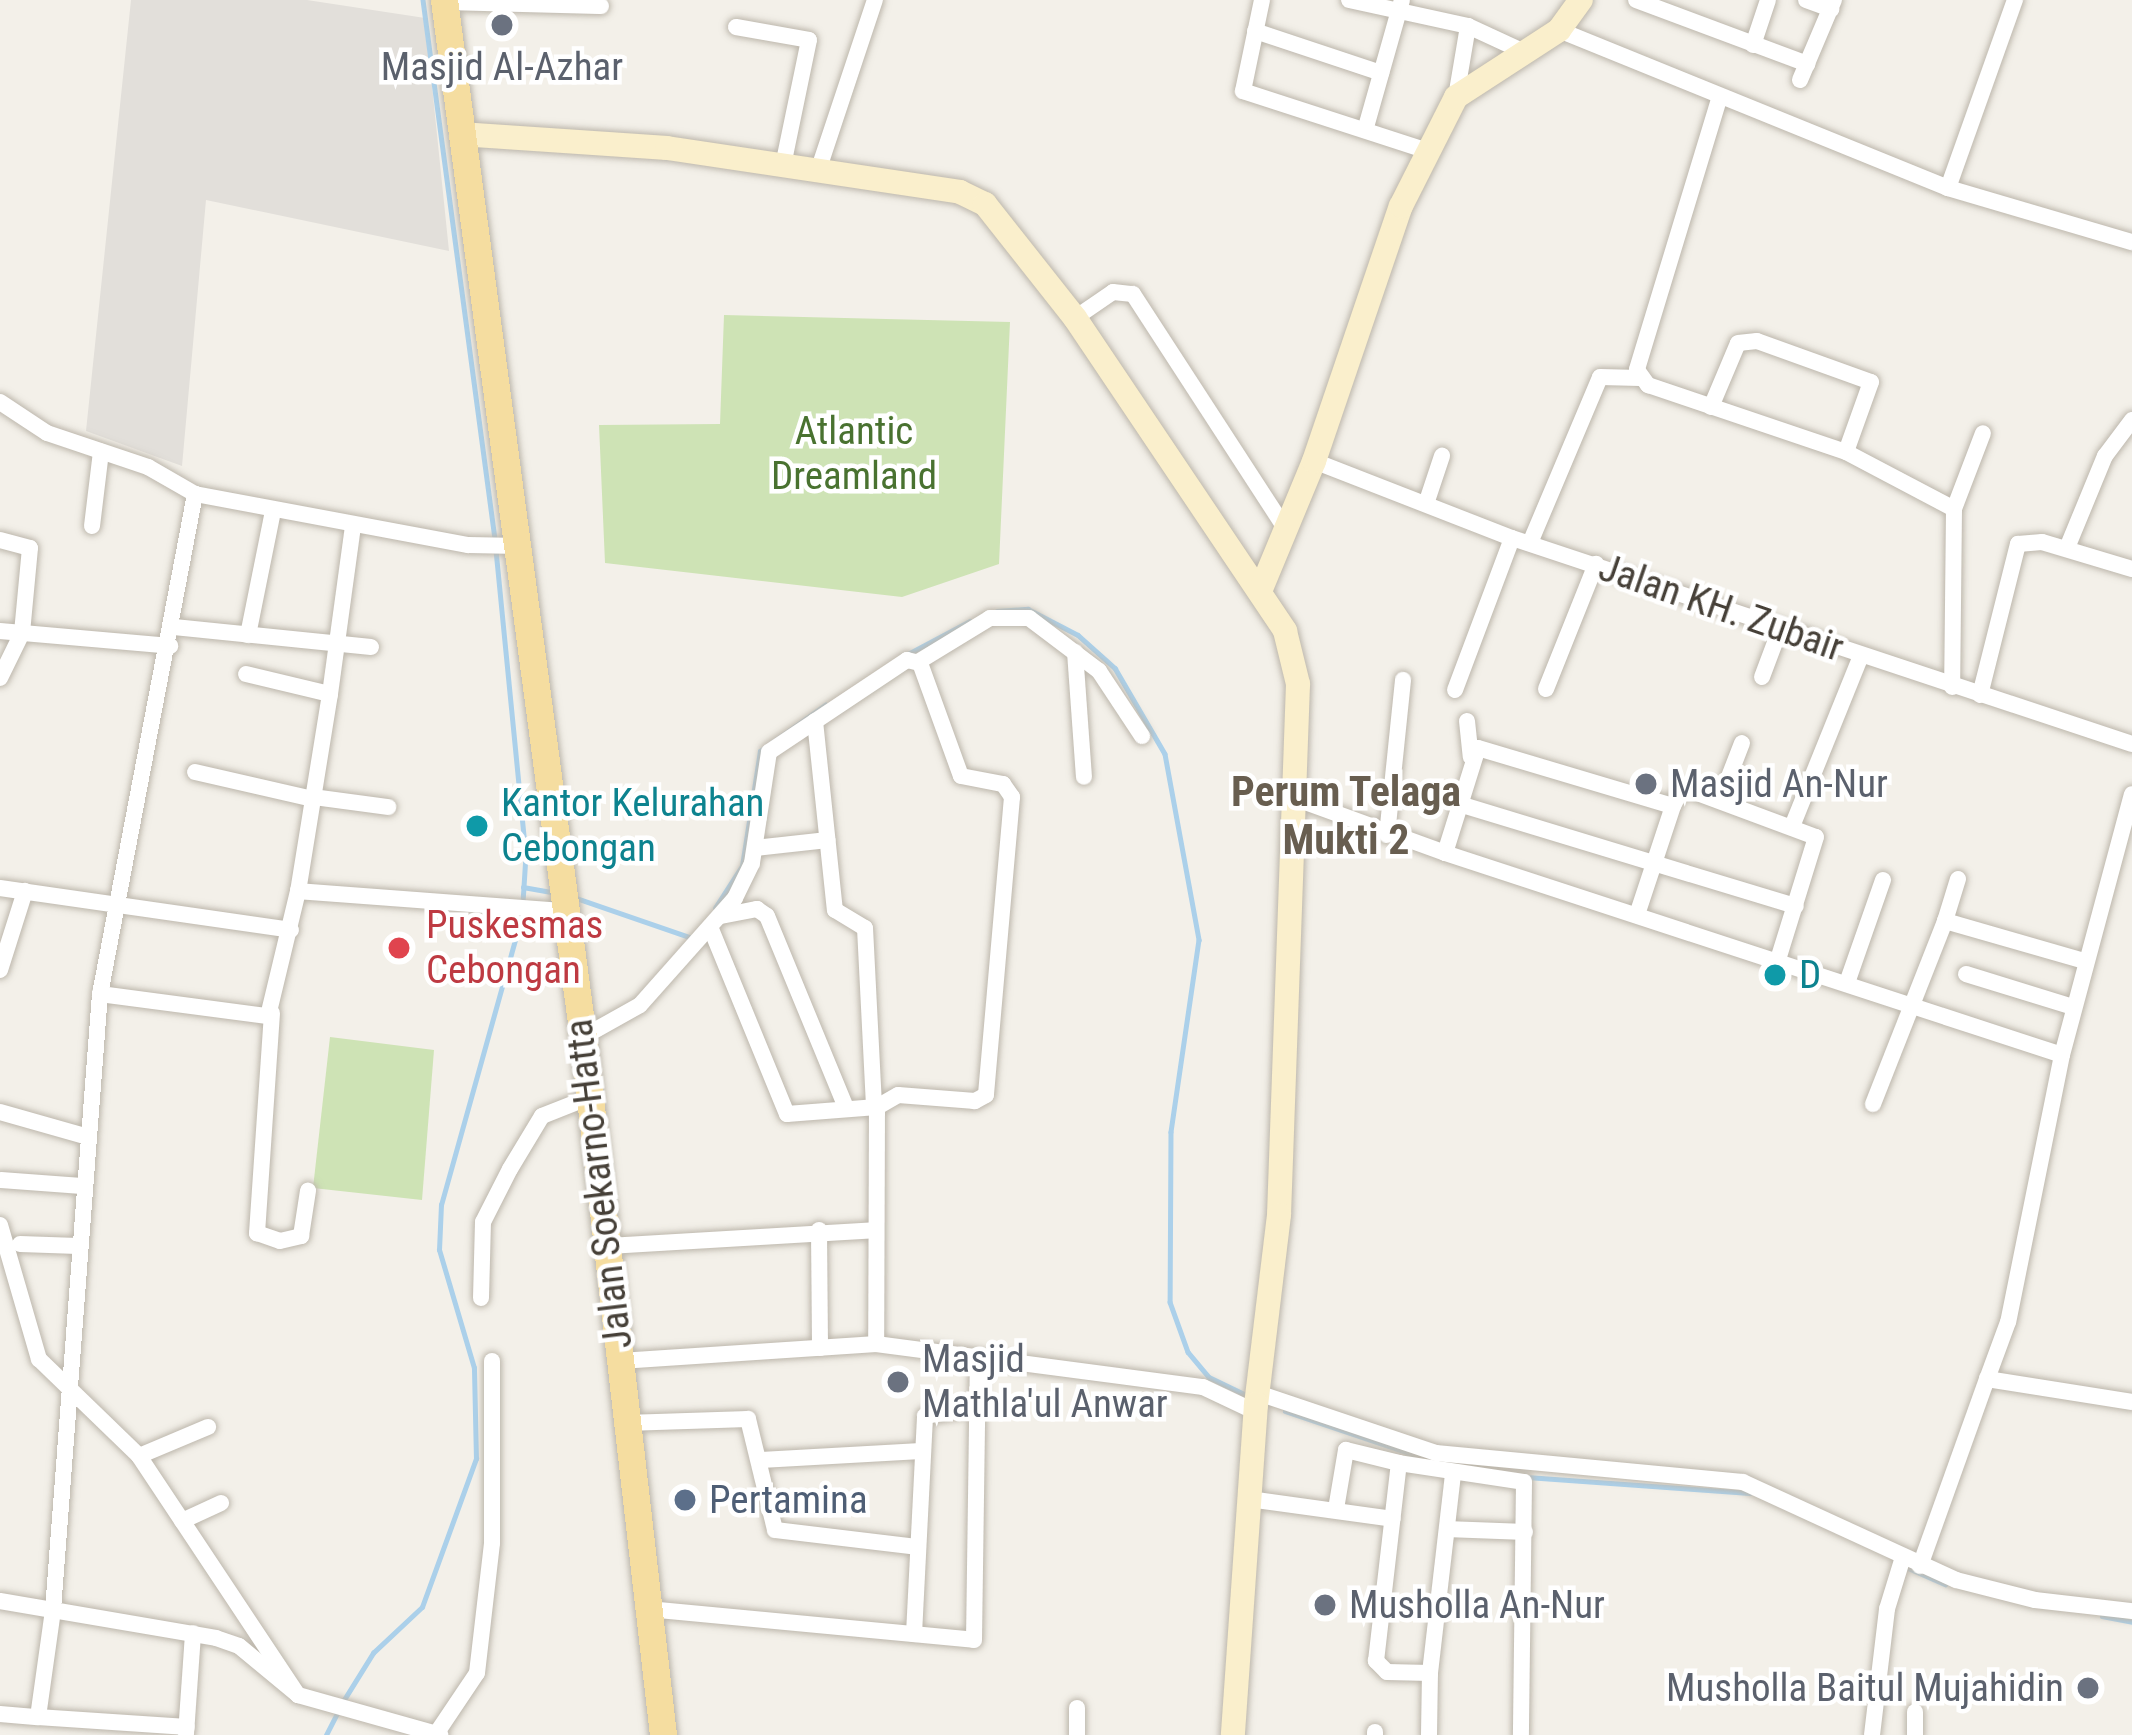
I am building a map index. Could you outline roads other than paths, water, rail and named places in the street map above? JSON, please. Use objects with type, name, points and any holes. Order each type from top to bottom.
[{"type":"main road","name":"Jalan Soekarno-Hatta","points":[[444,1],[583,1037],[664,1735]]},
{"type":"street","points":[[818,171],[875,0]]},
{"type":"street","points":[[1262,0],[1243,91],[1366,127],[1428,152]]},
{"type":"street","points":[[1349,0],[1400,6],[1468,26],[1524,52]]},
{"type":"street","points":[[1456,98],[1559,29],[1582,0]]},
{"type":"street","points":[[1636,0],[1753,45],[1804,72],[1832,4],[1807,0]]},
{"type":"street","points":[[1753,45],[1768,0]]},
{"type":"street","points":[[1948,188],[2015,0]]},
{"type":"street","points":[[444,1],[601,6]]},
{"type":"street","points":[[1366,127],[1400,6]]},
{"type":"street","points":[[1261,589],[1314,461],[1388,239],[1456,98],[1468,26]]},
{"type":"street","points":[[736,27],[809,40],[784,166]]},
{"type":"street","points":[[1559,29],[1948,188],[2132,242]]},
{"type":"street","points":[[1255,31],[1381,73]]},
{"type":"street","points":[[1640,378],[1640,349],[1720,96]]},
{"type":"street","points":[[461,134],[784,166],[974,197],[1012,230],[1261,589],[1285,631],[1295,670],[1294,798],[1279,1215],[1256,1402],[1233,1735]]},
{"type":"street","points":[[1075,318],[1113,292],[1131,292],[1286,530]]},
{"type":"street","points":[[1711,407],[1738,343],[1757,341],[1871,382],[1846,452]]},
{"type":"street","points":[[1456,690],[1600,377],[1640,378],[1846,452],[1954,509]]},
{"type":"street","points":[[0,402],[46,433],[195,494],[468,545],[514,547]]},
{"type":"street","points":[[2067,548],[2104,456],[2132,420]]},
{"type":"street","points":[[1952,687],[1954,509],[1983,433]]},
{"type":"street","points":[[92,526],[101,452]]},
{"type":"street","points":[[1426,504],[1442,455]]},
{"type":"street","name":"Jalan KH. Zubair","points":[[1314,461],[1521,541],[2132,744]]},
{"type":"street","points":[[38,1717],[53,1610],[100,994],[172,636],[195,494]]},
{"type":"street","points":[[248,635],[273,511]]},
{"type":"street","points":[[308,1190],[301,1236],[280,1241],[257,1233],[272,1013],[291,930],[340,642],[353,525]]},
{"type":"street","points":[[0,540],[30,548],[22,633],[0,678]]},
{"type":"street","points":[[1980,695],[2014,548],[2031,540],[2132,569]]},
{"type":"street","points":[[1546,689],[1596,564]]},
{"type":"street","points":[[583,1037],[640,1005],[716,922],[755,848],[765,759],[907,660],[918,662],[1006,615],[1029,618],[1099,671],[1142,736]]},
{"type":"street","points":[[1762,676],[1780,629]]},
{"type":"street","points":[[0,631],[248,635],[371,647]]},
{"type":"street","points":[[1075,652],[1084,777]]},
{"type":"street","points":[[1792,824],[1862,656]]},
{"type":"street","points":[[716,922],[787,1114],[876,1107],[894,1096],[975,1101],[988,1092],[1012,797],[1004,784],[961,776],[918,662]]},
{"type":"street","points":[[245,674],[331,694]]},
{"type":"street","points":[[1387,835],[1403,680]]},
{"type":"street","points":[[815,721],[835,910],[865,928],[876,1107],[876,1344]]},
{"type":"street","points":[[1445,853],[1471,757],[1467,721]]},
{"type":"street","points":[[1720,800],[1742,742]]},
{"type":"street","points":[[1471,757],[1485,749],[1673,806]]},
{"type":"street","points":[[195,772],[313,798],[388,807]]},
{"type":"street","points":[[1638,912],[1683,789],[1792,824],[1816,839],[1778,960]]},
{"type":"street","points":[[1920,1566],[2008,1322],[2070,1006],[2132,794]]},
{"type":"street","points":[[1294,798],[1387,835],[1914,1000],[2062,1055]]},
{"type":"street","points":[[1456,803],[1796,906]]},
{"type":"street","points":[[755,848],[828,841]]},
{"type":"street","points":[[1874,1104],[1958,879]]},
{"type":"street","points":[[1848,980],[1883,880]]},
{"type":"street","points":[[0,888],[291,930]]},
{"type":"street","points":[[0,970],[26,891]]},
{"type":"street","points":[[298,891],[518,909],[563,900]]},
{"type":"street","points":[[716,922],[758,909],[767,916],[846,1108]]},
{"type":"street","points":[[1945,920],[2081,960]]},
{"type":"street","points":[[1966,974],[2070,1006]]},
{"type":"street","points":[[100,994],[272,1013]]},
{"type":"street","points":[[481,1298],[483,1222],[510,1169],[542,1117],[590,1096]]},
{"type":"street","points":[[0,1112],[86,1136]]},
{"type":"street","points":[[1,1180],[82,1186]]},
{"type":"street","points":[[0,1225],[39,1359],[139,1456],[298,1695]]},
{"type":"street","points":[[819,1230],[820,1348]]},
{"type":"street","points":[[608,1246],[875,1230]]},
{"type":"street","points":[[20,1244],[78,1246]]},
{"type":"street","points":[[620,1361],[876,1344],[978,1363],[1203,1387],[1433,1460],[1453,1473],[1520,1478],[1525,1532],[1521,1735]]},
{"type":"street","points":[[0,1601],[193,1633],[239,1646],[298,1695],[438,1734],[477,1673],[492,1543],[492,1361]]},
{"type":"street","points":[[648,1609],[975,1637],[978,1363]]},
{"type":"street","points":[[1988,1379],[2132,1402]]},
{"type":"street","points":[[914,1634],[922,1451],[930,1410],[977,1407]]},
{"type":"street","points":[[626,1423],[742,1417],[752,1423],[777,1532],[917,1547]]},
{"type":"street","points":[[139,1456],[208,1427]]},
{"type":"street","points":[[1336,1509],[1346,1450],[1399,1463],[1433,1460],[1743,1482],[1900,1562],[2035,1600],[2132,1611]]},
{"type":"street","points":[[760,1460],[922,1451]]},
{"type":"street","points":[[1399,1463],[1377,1665],[1430,1673]]},
{"type":"street","points":[[1429,1735],[1430,1673],[1453,1473]]},
{"type":"street","points":[[1249,1499],[1393,1519]]},
{"type":"street","points":[[182,1521],[221,1503]]},
{"type":"street","points":[[1447,1529],[1525,1532]]},
{"type":"street","points":[[1872,1735],[1900,1562]]},
{"type":"street","points":[[0,1714],[187,1731],[193,1633]]},
{"type":"street","points":[[1077,1708],[1077,1735]]},
{"type":"street","points":[[1915,1712],[1915,1735]]},
{"type":"waterway","points":[[423,0],[495,539]]},
{"type":"waterway","points":[[496,550],[526,855],[523,903]]},
{"type":"waterway","points":[[997,611],[1028,609],[1078,635],[1115,668],[1165,754],[1199,940],[1171,1132],[1170,1302],[1188,1352],[1209,1377],[1246,1395]]},
{"type":"waterway","points":[[906,655],[970,621]]},
{"type":"waterway","points":[[715,908],[742,866],[760,751],[825,705]]},
{"type":"waterway","points":[[523,887],[556,893]]},
{"type":"waterway","points":[[573,897],[689,937]]},
{"type":"waterway","points":[[342,1703],[373,1653],[422,1607],[476,1459],[474,1368],[439,1250],[441,1205],[522,914]]},
{"type":"waterway","points":[[1285,1411],[1427,1459]]},
{"type":"waterway","points":[[1527,1477],[1749,1493]]},
{"type":"waterway","points":[[1906,1567],[1945,1584]]},
{"type":"waterway","points":[[2102,1616],[2132,1622]]},
{"type":"waterway","points":[[326,1735],[337,1713]]},
{"type":"place","name":"Masjid Al-Azhar","points":[[502,25]]},
{"type":"place","name":"Masjid An-Nur","points":[[1646,784]]},
{"type":"place","name":"Kantor Kelurahan Cebongan","points":[[477,826]]},
{"type":"place","name":"Puskesmas Cebongan","points":[[399,948]]},
{"type":"place","name":"D","points":[[1775,975]]},
{"type":"place","name":"Masjid Mathla'ul Anwar","points":[[898,1382]]},
{"type":"place","name":"Pertamina","points":[[685,1500]]},
{"type":"place","name":"Musholla An-Nur","points":[[1325,1605]]},
{"type":"place","name":"Musholla Baitul Mujahidin","points":[[2088,1688]]},
{"type":"district","name":"Perum Telaga Mukti 2","points":[[1346,816]]},
{"type":"park label","name":"Atlantic Dreamland","points":[[854,454]]}]
